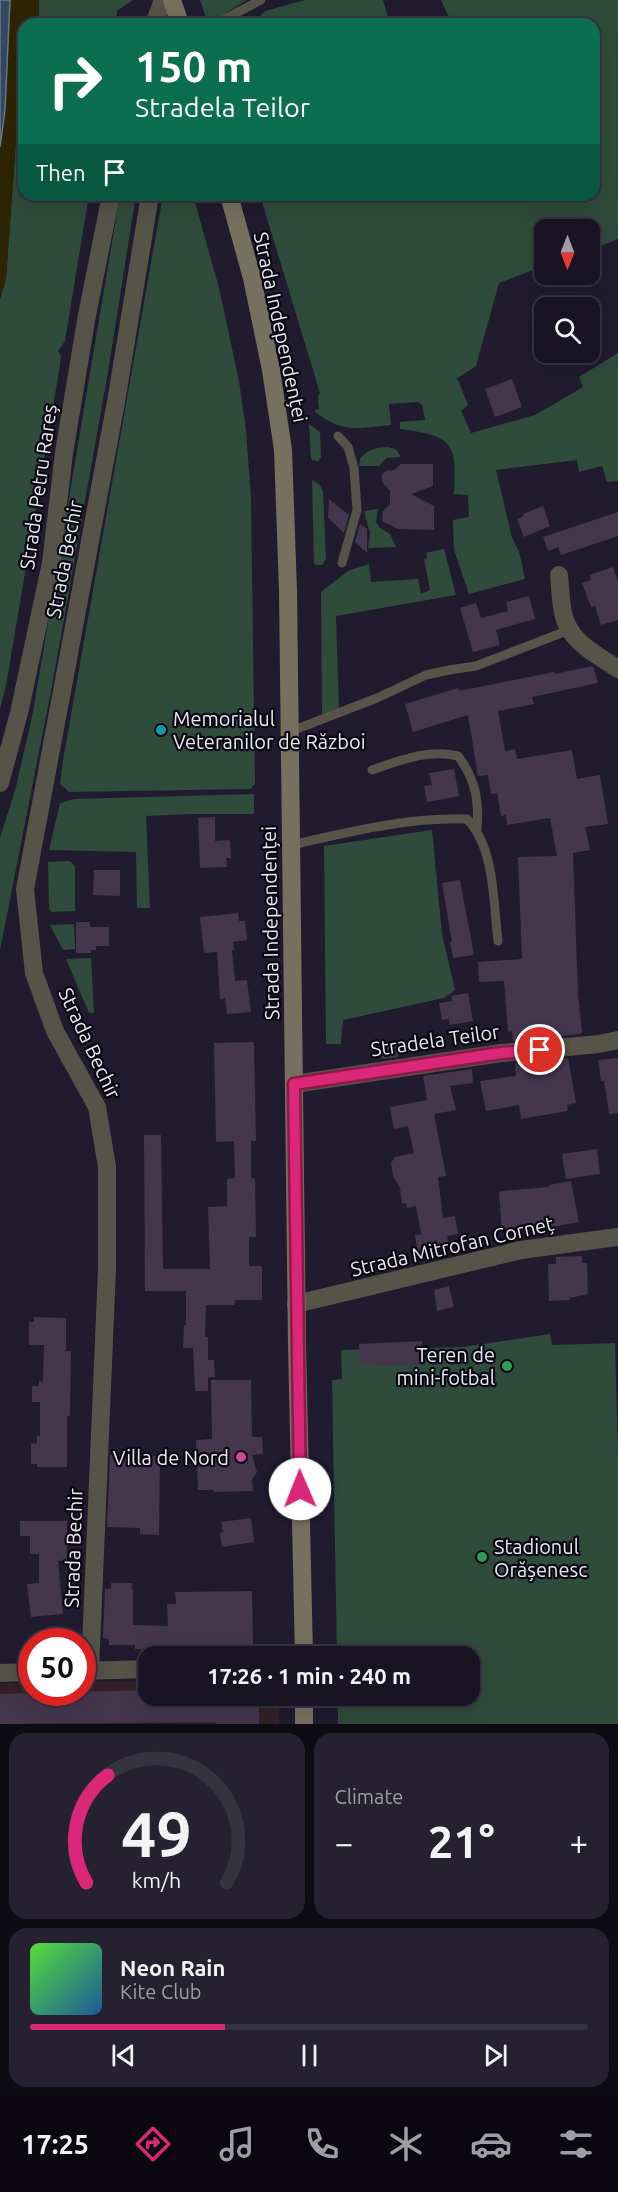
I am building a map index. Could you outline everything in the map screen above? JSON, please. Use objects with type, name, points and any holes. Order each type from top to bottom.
[{"type":"main road","points":[[172,0],[178,18]]},
{"type":"main road","name":"Strada Independenței","points":[[231,201],[252,278],[283,450],[288,590],[296,1304],[304,1646]]},
{"type":"main road","points":[[304,1706],[304,1724]]},
{"type":"street","points":[[156,18],[163,0]]},
{"type":"street","name":"Strada Petru Rareș","points":[[0,783],[19,713],[51,563],[66,442],[87,315],[110,201]]},
{"type":"street","name":"Strada Bechir","points":[[88,1628],[107,1269],[107,1167],[97,1107],[55,1031],[34,973],[25,889],[116,402],[149,201]]},
{"type":"street","points":[[559,574],[569,630],[579,641],[618,669]]},
{"type":"street","name":"Stradela Teilor","points":[[294,1084],[501,1053],[599,1044],[618,1040]]},
{"type":"street","name":"Strada Mitrofan Corneț","points":[[296,1304],[521,1250],[618,1237]]},
{"type":"street","points":[[96,1670],[138,1669]]},
{"type":"street","points":[[0,1673],[18,1672]]},
{"type":"lane","points":[[226,18],[261,0]]},
{"type":"lane","points":[[338,436],[348,447],[354,468],[357,510],[342,563]]},
{"type":"lane","points":[[289,732],[358,706],[426,675],[476,666],[569,630]]},
{"type":"lane","points":[[372,770],[410,757],[441,752],[458,756],[465,765],[478,805],[477,829]]},
{"type":"lane","points":[[291,845],[338,834],[436,818],[467,819],[477,829],[486,849],[498,941]]},
{"type":"shaded area","points":[[96,1682],[138,1682],[138,1706],[279,1706],[279,1724],[0,1724],[0,1683],[18,1683],[18,1706],[96,1706]]},
{"type":"green space","points":[[39,0],[133,0],[117,11],[116,18],[39,18]]},
{"type":"green space","points":[[200,0],[247,0],[218,18],[206,18]]},
{"type":"green space","points":[[305,0],[383,0],[388,18],[258,18],[265,11]]},
{"type":"green space","points":[[441,0],[618,0],[618,239],[600,246],[600,219],[534,219],[534,270],[499,283],[476,366],[456,379],[468,405],[461,411],[471,433],[535,415],[583,387],[579,377],[618,353],[618,481],[607,482],[602,466],[579,472],[577,460],[496,470],[512,538],[519,551],[525,579],[469,594],[454,550],[453,520],[469,517],[468,495],[454,494],[455,477],[452,452],[441,439],[400,429],[400,422],[425,420],[422,405],[418,402],[389,404],[391,425],[360,428],[334,424],[315,412],[319,409],[320,393],[262,201],[600,201],[600,18],[449,18]]},
{"type":"green space","points":[[18,113],[18,201],[88,201],[65,341],[58,351],[61,356],[60,365],[6,686],[0,709],[0,299],[6,279]]},
{"type":"green space","points":[[119,201],[135,201],[108,372],[52,686],[0,950],[0,838],[16,787],[33,712]]},
{"type":"green space","points":[[162,201],[195,201],[219,288],[239,381],[246,430],[251,499],[255,784],[250,789],[69,792],[60,784]]},
{"type":"green space","points":[[309,424],[320,432],[321,457],[318,461],[312,460],[311,457]]},
{"type":"green space","points":[[388,447],[396,449],[401,457],[386,458],[379,466],[359,466],[360,459],[369,451]]},
{"type":"green space","points":[[312,480],[319,484],[323,491],[326,559],[322,565],[314,563]]},
{"type":"green space","points":[[378,509],[376,522],[380,528],[390,534],[396,547],[368,548],[370,533],[364,511]]},
{"type":"green space","points":[[444,549],[456,595],[336,616],[339,712],[322,714],[321,592],[348,571],[369,564],[371,582],[418,579],[421,594],[430,590],[424,559],[427,558],[426,553]]},
{"type":"green space","points":[[254,794],[254,814],[146,816],[150,908],[137,908],[136,852],[49,850],[60,803],[74,799]]},
{"type":"green space","points":[[432,830],[442,934],[455,990],[444,998],[343,1020],[341,1044],[326,1044],[324,846]]},
{"type":"green space","points":[[70,861],[75,866],[75,911],[51,912],[49,909],[48,862]]},
{"type":"green space","points":[[74,924],[75,949],[63,950],[50,925]]},
{"type":"green space","points":[[91,958],[94,1013],[89,1013],[66,959]]},
{"type":"green space","name":"Stadionul Orășenesc","points":[[550,1334],[552,1345],[615,1343],[618,1457],[618,1724],[338,1724],[338,1706],[480,1706],[480,1646],[337,1646],[332,1380],[342,1379],[341,1350],[463,1347]]},
{"type":"sand","points":[[10,0],[39,0],[39,18],[18,18],[18,113],[6,279],[0,299],[0,147],[5,110]]},
{"type":"water","points":[[0,0],[10,0],[5,110],[0,147]]},
{"type":"building","points":[[512,379],[522,407],[495,417],[485,389]]},
{"type":"building","points":[[401,464],[433,464],[433,486],[411,494],[434,506],[434,530],[398,529],[382,521],[383,511],[390,504],[390,491],[382,482],[382,475]]},
{"type":"building","points":[[329,499],[349,515],[344,533],[328,518]]},
{"type":"building","points":[[543,506],[550,526],[524,537],[517,519]]},
{"type":"building","points":[[618,512],[618,536],[561,555],[558,547],[548,551],[543,537]]},
{"type":"building","points":[[360,524],[367,529],[367,553],[355,542]]},
{"type":"building","points":[[613,567],[618,582],[618,620],[601,625],[595,606],[591,607],[582,583],[591,580],[590,575]]},
{"type":"building","points":[[529,596],[535,619],[496,630],[500,645],[473,652],[460,608],[476,603],[481,618],[508,611],[506,602]]},
{"type":"building","points":[[593,666],[598,683],[532,697],[534,704],[498,711],[505,751],[515,749],[517,759],[572,750],[577,779],[600,775],[608,824],[585,827],[590,850],[573,853],[578,995],[582,1032],[513,1041],[512,1031],[508,1032],[504,981],[479,982],[478,962],[522,959],[518,857],[557,856],[550,818],[507,825],[506,815],[501,816],[497,793],[491,794],[488,775],[478,776],[468,715],[413,732],[405,704],[458,688],[459,691]]},
{"type":"building","points":[[454,769],[459,796],[427,802],[424,786],[432,785],[429,773]]},
{"type":"building","points":[[215,817],[215,841],[230,840],[231,858],[226,858],[227,867],[200,868],[198,818]]},
{"type":"building","points":[[94,870],[120,870],[120,896],[93,895]]},
{"type":"building","points":[[460,880],[474,955],[453,958],[442,883]]},
{"type":"building","points":[[238,913],[239,921],[245,921],[247,940],[233,942],[235,981],[247,980],[251,1012],[227,1014],[225,998],[220,999],[217,952],[204,953],[200,917]]},
{"type":"building","points":[[76,922],[90,922],[90,927],[109,927],[109,946],[96,946],[96,950],[91,950],[91,953],[76,953]]},
{"type":"building","points":[[468,993],[473,1021],[450,1025],[449,1019],[442,1020],[439,1003],[452,1001],[451,996]]},
{"type":"building","points":[[254,1042],[256,1141],[251,1141],[251,1178],[255,1178],[256,1237],[249,1237],[249,1266],[262,1266],[262,1300],[235,1300],[234,1305],[206,1305],[205,1337],[208,1337],[208,1360],[214,1360],[215,1377],[208,1377],[208,1391],[195,1391],[193,1348],[183,1348],[186,1291],[145,1291],[144,1135],[161,1135],[163,1269],[210,1269],[208,1207],[227,1206],[227,1179],[235,1178],[234,1141],[216,1142],[214,1043]]},
{"type":"building","points":[[396,1042],[398,1057],[382,1059],[379,1044]]},
{"type":"building","points":[[568,1058],[576,1103],[567,1105],[568,1111],[521,1119],[519,1105],[486,1111],[480,1081],[516,1076],[515,1063]]},
{"type":"building","points":[[618,1058],[618,1113],[609,1114],[598,1060]]},
{"type":"building","points":[[472,1069],[473,1083],[450,1086],[456,1110],[434,1114],[446,1176],[438,1177],[443,1218],[455,1216],[458,1234],[447,1236],[449,1245],[445,1245],[445,1248],[418,1253],[415,1235],[421,1234],[416,1206],[407,1208],[406,1203],[402,1204],[400,1188],[393,1176],[391,1163],[395,1157],[414,1153],[408,1126],[394,1129],[390,1107],[427,1100],[423,1076]]},
{"type":"building","points":[[597,1149],[600,1174],[566,1179],[562,1154]]},
{"type":"building","points":[[571,1181],[579,1222],[541,1229],[502,1231],[499,1193],[501,1191],[549,1187],[549,1185]]},
{"type":"building","points":[[582,1256],[582,1263],[587,1263],[588,1294],[570,1298],[570,1300],[549,1301],[548,1264],[556,1264],[556,1257]]},
{"type":"building","points":[[449,1286],[454,1307],[437,1311],[434,1290]]},
{"type":"building","points":[[34,1317],[66,1318],[66,1351],[71,1351],[67,1467],[37,1467],[37,1464],[31,1464],[31,1443],[37,1444],[37,1436],[40,1436],[40,1402],[32,1402],[32,1386],[39,1386],[39,1381],[43,1382],[44,1345],[29,1345],[29,1322],[34,1322]]},
{"type":"building","points":[[422,1341],[423,1365],[360,1365],[359,1344]]},
{"type":"building","points":[[211,1380],[251,1380],[252,1437],[262,1437],[263,1454],[252,1455],[257,1472],[252,1480],[253,1491],[198,1490],[196,1440],[212,1439]]},
{"type":"building","points":[[110,1455],[160,1456],[159,1535],[140,1534],[140,1528],[107,1527]]},
{"type":"building","points":[[251,1518],[254,1542],[222,1547],[221,1522]]},
{"type":"building","points":[[20,1521],[67,1521],[67,1561],[58,1561],[63,1614],[31,1617],[27,1584],[39,1583],[39,1554],[30,1554],[30,1536],[20,1536]]},
{"type":"building","points":[[111,1583],[132,1583],[133,1625],[168,1626],[167,1604],[176,1604],[175,1592],[252,1591],[253,1644],[138,1646],[138,1649],[135,1649],[135,1645],[109,1645],[109,1639],[103,1638],[105,1589],[111,1589]]},
{"type":"building","points":[[138,1690],[138,1706],[259,1706],[259,1724],[216,1724],[216,1722],[0,1724],[0,1694],[18,1694],[18,1706],[96,1706],[96,1691]]},
{"type":"place","name":"Memorialul Veteranilor de Război","points":[[161,730]]},
{"type":"place","name":"Teren de mini-fotbal","points":[[507,1366]]},
{"type":"place","name":"Villa de Nord","points":[[241,1457]]},
{"type":"place","name":"Stadionul Orășenesc","points":[[482,1557]]},
{"type":"route","points":[[300,1489],[294,1084],[501,1053],[540,1050]]}]
